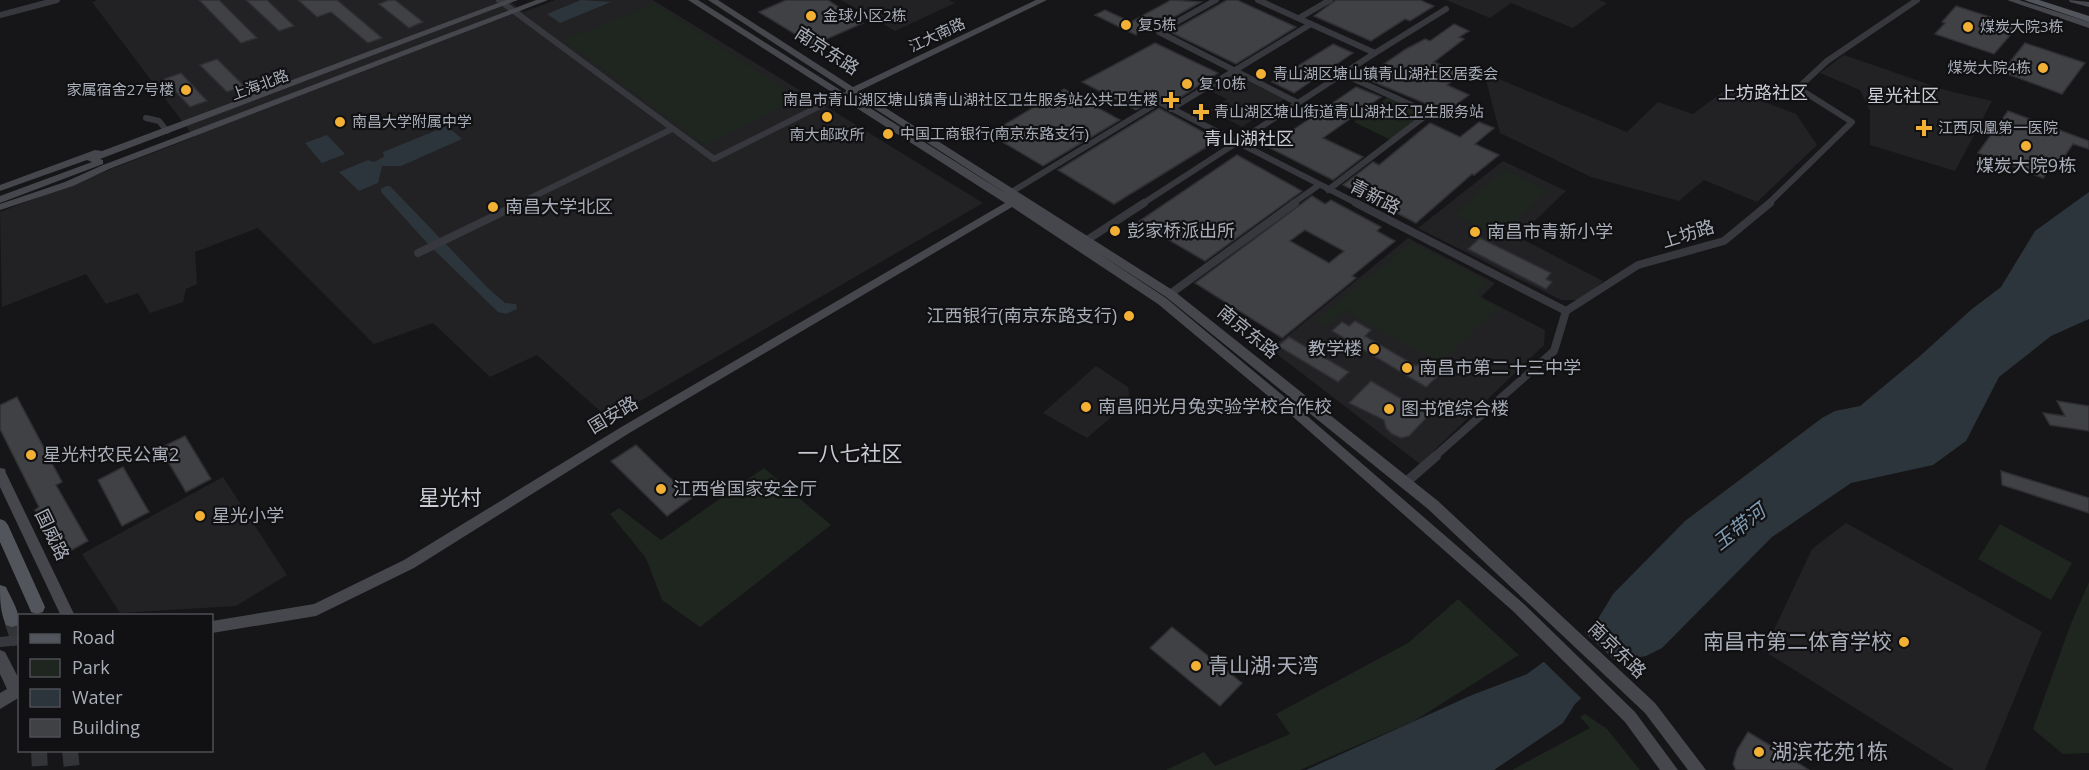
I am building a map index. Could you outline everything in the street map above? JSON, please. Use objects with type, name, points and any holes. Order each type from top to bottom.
[{"type":"main road","name":"上海北路","points":[[0,194],[165,129],[507,3],[530,0]]},
{"type":"main road","points":[[0,207],[69,184],[507,3],[544,0]]},
{"type":"main road","name":"南京东路","points":[[693,0],[848,92]]},
{"type":"main road","name":"南京东路","points":[[712,0],[848,92],[1011,197],[1162,301],[1295,412],[1519,608],[1630,717],[1670,770]]},
{"type":"main road","name":"江大南路","points":[[848,92],[1043,0]]},
{"type":"main road","points":[[2011,0],[2089,25]]},
{"type":"main road","points":[[2029,0],[2089,19]]},
{"type":"main road","points":[[2073,0],[2089,5]]},
{"type":"main road","points":[[2054,1],[2089,12]]},
{"type":"main road","name":"上海北路","points":[[0,200],[507,3]]},
{"type":"main road","points":[[0,188],[165,129]]},
{"type":"main road","name":"南京东路","points":[[1011,197],[1087,240],[1170,294],[1432,505],[1650,708],[1698,770]]},
{"type":"main road","name":"国安路","points":[[213,627],[316,610],[409,564],[1011,197]]},
{"type":"main road","name":"国威路","points":[[0,473],[63,612]]},
{"type":"main road","points":[[0,525],[37,607]]},
{"type":"main road","points":[[0,592],[12,620]]},
{"type":"main road","points":[[0,657],[17,689],[0,702]]},
{"type":"street","points":[[0,15],[57,0]]},
{"type":"street","points":[[1216,0],[1159,32],[1298,103]]},
{"type":"street","points":[[1258,0],[1375,53]]},
{"type":"street","points":[[1299,18],[1330,0]]},
{"type":"street","name":"上坊路","points":[[1566,311],[1638,265],[1724,241],[1781,194],[1852,122],[1797,88],[1827,61],[1917,0]]},
{"type":"street","points":[[507,3],[714,159],[848,92]]},
{"type":"street","points":[[1087,240],[1446,9]]},
{"type":"street","points":[[1011,197],[1159,102],[1171,109],[1311,24]]},
{"type":"street","points":[[1328,190],[1429,113],[1343,74]]},
{"type":"street","name":"青新路","points":[[1171,109],[1566,311]]},
{"type":"street","points":[[146,118],[159,122],[165,129]]},
{"type":"street","points":[[418,253],[672,129]]},
{"type":"street","points":[[1170,294],[1318,185]]},
{"type":"street","points":[[1405,483],[1554,351],[1566,311]]},
{"type":"street","points":[[0,642],[18,640]]},
{"type":"shaded area","name":"南昌大学北区","points":[[97,0],[508,0],[524,12],[555,0],[653,0],[983,203],[609,419],[537,355],[490,377],[433,323],[374,344],[258,228],[195,252],[197,284],[186,289],[183,302],[150,313],[138,293],[106,304],[86,274],[2,307],[0,212],[194,137],[92,2]]},
{"type":"shaded area","points":[[841,0],[949,0],[955,3],[895,31]]},
{"type":"shaded area","points":[[1446,0],[1599,0],[1607,3],[1573,28],[1511,3],[1490,18]]},
{"type":"shaded area","name":"江西凤凰第一医院","points":[[1844,55],[1945,90],[1992,101],[1955,171],[1870,145],[1870,111],[1860,90],[1820,73]]},
{"type":"shaded area","points":[[1231,73],[1284,99],[1242,127],[1210,110],[1227,99],[1206,89]]},
{"type":"shaded area","points":[[1484,73],[1627,132],[1658,102],[1693,114],[1728,88],[1796,114],[1817,145],[1757,202],[1704,180],[1679,201],[1591,177],[1500,133]]},
{"type":"shaded area","name":"南昌市青新小学","points":[[1503,161],[1566,191],[1518,237],[1603,281],[1589,295],[1580,300],[1561,300],[1418,228]]},
{"type":"shaded area","name":"南昌市第二十三中学","points":[[1408,238],[1495,283],[1481,297],[1545,330],[1544,345],[1420,464],[1269,348],[1289,335]]},
{"type":"shaded area","name":"南昌阳光月兔实验学校合作校","points":[[1096,366],[1128,387],[1130,401],[1087,438],[1043,413]]},
{"type":"shaded area","name":"星光小学","points":[[223,477],[287,575],[236,606],[120,613],[82,554]]},
{"type":"shaded area","name":"南昌市第二体育学校","points":[[1846,523],[2042,632],[1985,770],[1954,770],[1764,651],[1812,549]]},
{"type":"green space","points":[[655,3],[799,99],[705,145],[564,40]]},
{"type":"green space","points":[[1391,95],[1429,113],[1393,141],[1354,122]]},
{"type":"green space","points":[[1504,169],[1548,190],[1510,227],[1506,225],[1495,235],[1454,215]]},
{"type":"green space","points":[[1412,242],[1487,282],[1476,295],[1499,308],[1440,362],[1355,317],[1349,308],[1326,327],[1315,321]]},
{"type":"green space","points":[[764,468],[831,525],[700,627],[662,600],[646,558],[610,514],[619,508],[661,540]]},
{"type":"green space","points":[[2000,524],[2072,563],[2051,600],[1978,559]]},
{"type":"green space","points":[[2089,582],[2089,753],[2063,754],[2033,729],[2070,626]]},
{"type":"green space","points":[[1458,599],[1519,655],[1414,721],[1300,770],[1166,770],[1204,752],[1215,766],[1290,734],[1276,714],[1408,643]]},
{"type":"green space","points":[[1585,714],[1607,729],[1640,770],[1512,770],[1590,728],[1580,717]]},
{"type":"water","points":[[581,0],[611,2],[560,23],[547,14]]},
{"type":"water","points":[[447,126],[462,139],[401,166],[382,166],[378,183],[359,191],[339,172],[368,160],[374,162],[384,157],[383,152]]},
{"type":"water","points":[[327,135],[345,154],[322,163],[305,143]]},
{"type":"water","points":[[390,186],[488,288],[505,303],[516,304],[517,309],[506,314],[498,312],[428,244],[381,192],[381,189]]},
{"type":"water","name":"玉带河","points":[[2089,192],[2089,319],[2051,336],[1999,377],[1966,441],[1933,465],[1851,483],[1772,537],[1662,648],[1646,656],[1623,660],[1575,704],[1563,723],[1494,770],[1306,770],[1472,695],[1527,674],[1595,624],[1613,594],[1685,521],[1822,418],[1835,411],[1860,406],[1972,309],[2001,287],[2035,231]]},
{"type":"pier","points":[[1582,630],[1621,666],[1583,700],[1542,660]]},
{"type":"building","points":[[199,0],[219,0],[257,38],[241,43]]},
{"type":"building","points":[[246,0],[267,0],[294,26],[279,31]]},
{"type":"building","points":[[298,0],[337,0],[382,38],[368,43],[331,12],[317,17]]},
{"type":"building","points":[[395,0],[423,22],[409,28],[379,4]]},
{"type":"building","points":[[786,0],[828,0],[863,23],[813,45],[759,12]]},
{"type":"building","points":[[1171,0],[1201,2],[1158,26],[1144,19],[1136,35],[1095,15],[1105,10],[1131,22]]},
{"type":"building","points":[[1227,0],[1237,0],[1296,27],[1236,64],[1170,32]]},
{"type":"building","points":[[1336,0],[1420,0],[1434,6],[1410,21],[1405,19],[1371,41],[1314,16]]},
{"type":"building","points":[[1956,6],[2018,26],[1994,54],[1935,34]]},
{"type":"building","points":[[1454,24],[1469,31],[1459,37],[1464,39],[1434,62],[1462,74],[1447,85],[1469,95],[1446,112],[1369,80],[1389,67],[1384,64],[1406,49],[1425,39],[1430,41]]},
{"type":"building","points":[[1155,43],[1218,73],[1172,103],[1158,97],[1136,110],[1082,82]]},
{"type":"building","points":[[2025,43],[2085,63],[2062,94],[2002,72]]},
{"type":"building","points":[[1333,44],[1353,53],[1294,93],[1272,82]]},
{"type":"building","points":[[217,59],[244,86],[227,92],[200,65]]},
{"type":"building","name":"家属宿舍27号楼","points":[[181,73],[207,101],[190,107],[164,79]]},
{"type":"building","points":[[1356,87],[1381,97],[1323,138],[1363,157],[1333,180],[1268,147]]},
{"type":"building","points":[[1064,89],[1120,120],[1043,166],[989,134]]},
{"type":"building","points":[[1159,108],[1218,140],[1114,204],[1058,170]]},
{"type":"building","points":[[2008,111],[2089,141],[2089,149],[2073,144],[2059,164],[2055,162],[2043,178],[1978,153]]},
{"type":"building","points":[[1479,122],[1494,128],[1475,144],[1499,155],[1474,175],[1472,174],[1416,223],[1343,185],[1373,162],[1379,165],[1430,123],[1460,137]]},
{"type":"building","points":[[1237,155],[1302,191],[1205,261],[1138,222]]},
{"type":"building","points":[[1312,196],[1325,204],[1331,200],[1381,227],[1377,231],[1395,241],[1352,276],[1356,278],[1282,338],[1195,283]],"holes":[[[1305,230],[1344,251],[1329,263],[1290,241]]]},
{"type":"building","points":[[1480,238],[1551,273],[1546,279],[1552,282],[1546,289],[1468,249]]},
{"type":"building","name":"教学楼","points":[[1355,321],[1371,330],[1365,336],[1416,366],[1422,361],[1441,373],[1426,387],[1332,331],[1342,322],[1349,326]]},
{"type":"building","points":[[1289,337],[1349,372],[1338,382],[1278,346]]},
{"type":"building","name":"图书馆综合楼","points":[[1371,381],[1429,415],[1409,436],[1401,438],[1392,434],[1386,428],[1384,420],[1349,403]]},
{"type":"building","points":[[17,397],[62,482],[56,485],[88,541],[61,556],[35,510],[39,507],[0,429],[0,405]]},
{"type":"building","points":[[2057,401],[2089,406],[2089,431],[2050,425],[2043,413],[2065,416]]},
{"type":"building","points":[[185,436],[211,479],[186,492],[160,448]]},
{"type":"building","name":"江西省国家安全厅","points":[[636,445],[692,498],[667,516],[611,461]]},
{"type":"building","points":[[123,467],[149,512],[122,526],[98,480]]},
{"type":"building","points":[[2001,471],[2089,498],[2089,513],[2002,485]]},
{"type":"building","name":"青山湖·天湾","points":[[1172,627],[1242,683],[1220,706],[1150,648]]},
{"type":"building","name":"湖滨花苑1栋","points":[[1748,732],[1809,770],[1736,770],[1733,764],[1737,750]]},
{"type":"tunnel","points":[[12,620],[18,638]]},
{"type":"tunnel","points":[[39,752],[40,770]]},
{"type":"tunnel","points":[[70,752],[72,770]]},
{"type":"place","name":"金球小区2栋","points":[[811,16]]},
{"type":"place","name":"复5栋","points":[[1126,25]]},
{"type":"place","name":"煤炭大院3栋","points":[[1968,27]]},
{"type":"place","name":"煤炭大院4栋","points":[[2043,68]]},
{"type":"place","name":"青山湖区塘山镇青山湖社区居委会","points":[[1261,74]]},
{"type":"place","name":"复10栋","points":[[1187,84]]},
{"type":"place","name":"家属宿舍27号楼","points":[[186,90]]},
{"type":"place","name":"南昌市青山湖区塘山镇青山湖社区卫生服务站公共卫生楼","points":[[1171,100]]},
{"type":"place","name":"青山湖区塘山街道青山湖社区卫生服务站","points":[[1201,112]]},
{"type":"place","name":"南大邮政所","points":[[827,117]]},
{"type":"place","name":"南昌大学附属中学","points":[[340,122]]},
{"type":"place","name":"江西凤凰第一医院","points":[[1924,128]]},
{"type":"place","name":"中国工商银行(南京东路支行)","points":[[888,134]]},
{"type":"place","name":"煤炭大院9栋","points":[[2026,146]]},
{"type":"place","name":"南昌大学北区","points":[[493,207]]},
{"type":"place","name":"彭家桥派出所","points":[[1115,231]]},
{"type":"place","name":"南昌市青新小学","points":[[1475,232]]},
{"type":"place","name":"江西银行(南京东路支行)","points":[[1129,316]]},
{"type":"place","name":"教学楼","points":[[1374,349]]},
{"type":"place","name":"南昌市第二十三中学","points":[[1407,368]]},
{"type":"place","name":"南昌阳光月兔实验学校合作校","points":[[1086,407]]},
{"type":"place","name":"图书馆综合楼","points":[[1389,409]]},
{"type":"place","name":"星光村农民公寓2","points":[[31,455]]},
{"type":"place","name":"江西省国家安全厅","points":[[661,489]]},
{"type":"place","name":"星光小学","points":[[200,516]]},
{"type":"place","name":"南昌市第二体育学校","points":[[1904,642]]},
{"type":"place","name":"青山湖·天湾","points":[[1196,666]]},
{"type":"place","name":"湖滨花苑1栋","points":[[1759,752]]},
{"type":"district","name":"上坊路社区","points":[[1763,93]]},
{"type":"district","name":"星光社区","points":[[1903,96]]},
{"type":"district","name":"青山湖社区","points":[[1249,139]]},
{"type":"district","name":"一八七社区","points":[[850,454]]},
{"type":"district","name":"星光村","points":[[450,498]]}]
